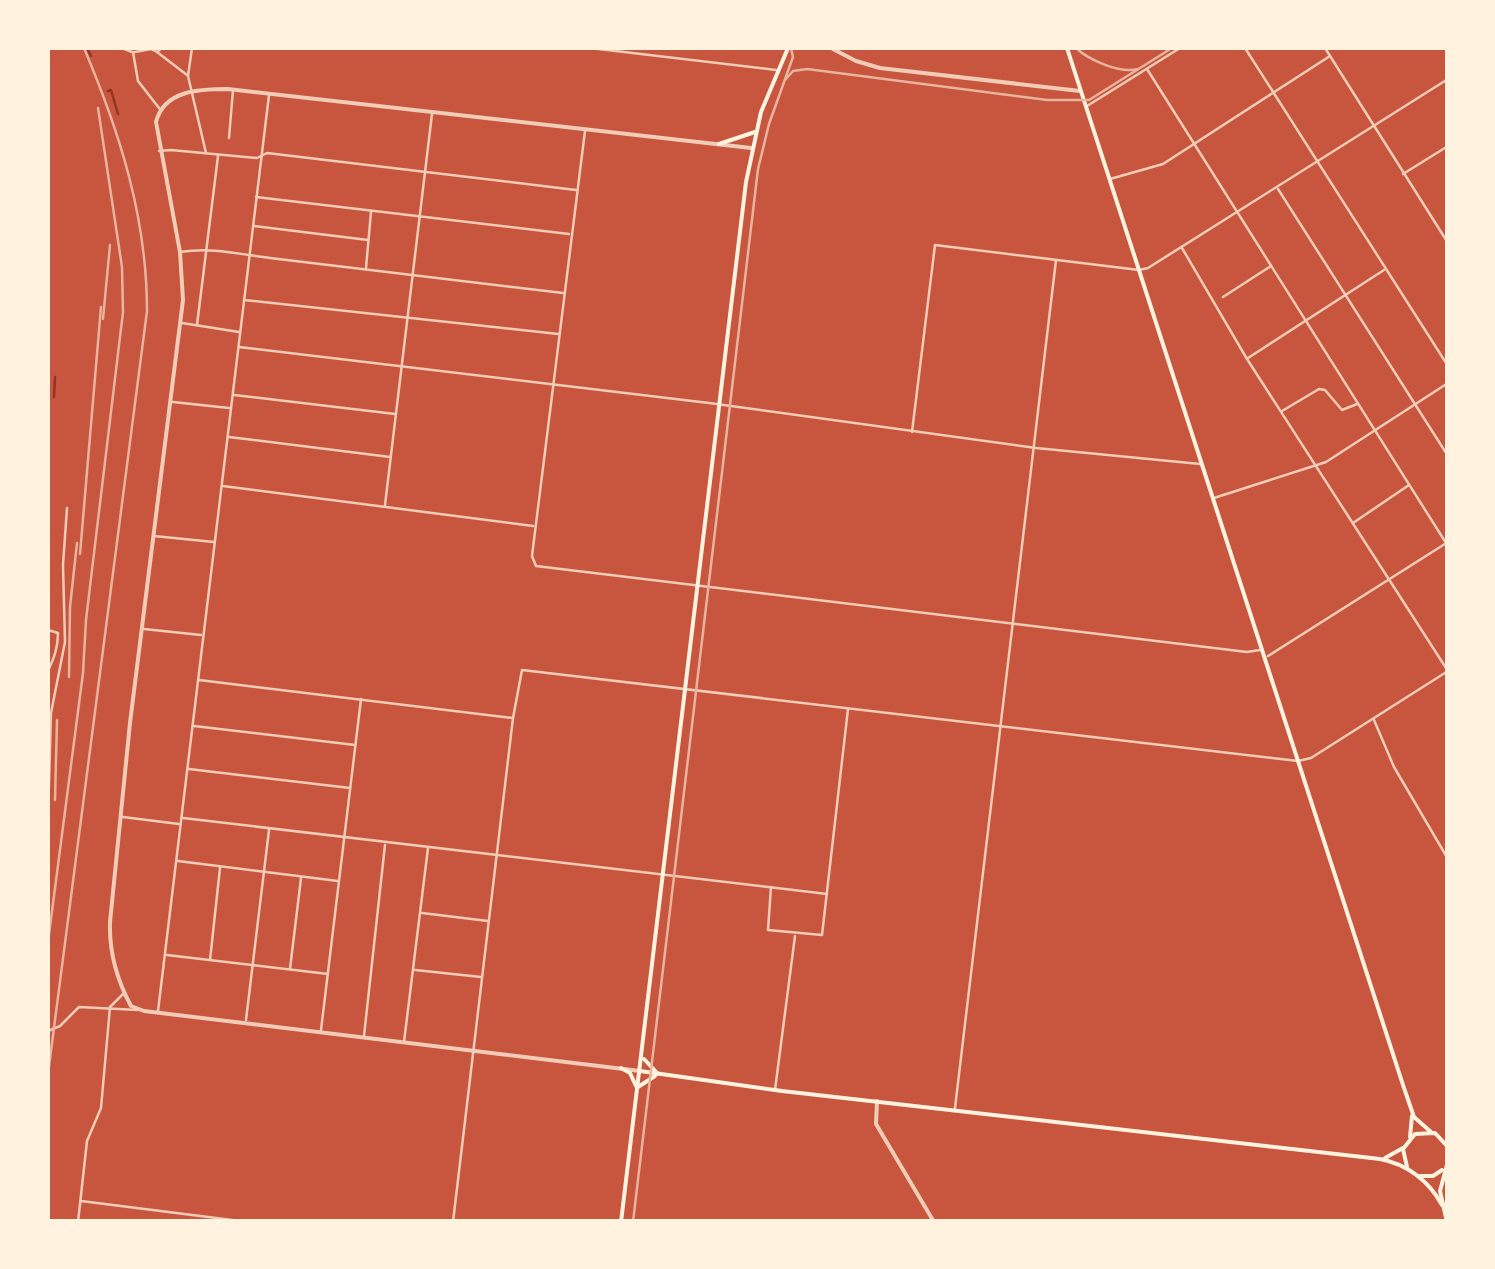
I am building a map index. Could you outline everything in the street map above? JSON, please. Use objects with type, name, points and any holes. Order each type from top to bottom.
[{"type":"main road","points":[[621,1222],[751,148],[776,70],[788,48]]},
{"type":"main road","points":[[1066,48],[1412,1112],[1417,1122],[1448,1148]]},
{"type":"main road","points":[[719,144],[755,132]]},
{"type":"main road","points":[[642,1055],[651,1070],[660,1075]]},
{"type":"main road","points":[[620,1068],[634,1078],[636,1091]]},
{"type":"main road","points":[[640,1071],[1380,1159],[1410,1171],[1430,1186],[1448,1222]]},
{"type":"main road","points":[[636,1091],[645,1080],[660,1075]]},
{"type":"main road","points":[[1410,1138],[1412,1112]]},
{"type":"main road","points":[[1380,1159],[1392,1156],[1420,1132],[1448,1134]]},
{"type":"main road","points":[[1404,1146],[1403,1159],[1410,1171]]},
{"type":"main road","points":[[1417,1176],[1433,1176],[1446,1164]]},
{"type":"main road","points":[[1442,1205],[1440,1185],[1446,1164]]},
{"type":"street","points":[[123,48],[134,52],[151,49],[188,76]]},
{"type":"street","points":[[157,52],[162,48]]},
{"type":"street","points":[[192,48],[188,76],[206,153]]},
{"type":"street","points":[[590,48],[776,70]]},
{"type":"street","points":[[831,48],[866,66],[1080,91]]},
{"type":"street","points":[[1085,106],[1180,48]]},
{"type":"street","points":[[1246,48],[1448,366]]},
{"type":"street","points":[[1325,48],[1448,243]]},
{"type":"street","points":[[134,52],[139,84],[160,109]]},
{"type":"street","points":[[1108,180],[1162,164],[1330,56]]},
{"type":"street","points":[[1147,68],[1447,542],[1391,581],[1264,657]]},
{"type":"street","points":[[912,432],[935,245],[1148,268],[1448,78]]},
{"type":"street","points":[[229,138],[233,89]]},
{"type":"street","points":[[144,1010],[131,1006],[124,992],[110,940],[120,817],[183,300],[180,252],[159,152],[156,126],[160,109],[171,99],[193,91],[233,89],[751,148]]},
{"type":"street","points":[[158,1012],[269,93]]},
{"type":"street","points":[[385,505],[432,112]]},
{"type":"street","points":[[585,131],[532,562],[539,567],[1247,652],[1262,650]]},
{"type":"street","points":[[1403,174],[1448,146]]},
{"type":"street","points":[[159,152],[261,156],[267,153],[577,191]]},
{"type":"street","points":[[197,326],[218,154]]},
{"type":"street","points":[[1277,188],[1448,456]]},
{"type":"street","points":[[256,197],[571,234]]},
{"type":"street","points":[[366,270],[372,210]]},
{"type":"street","points":[[253,226],[368,240]]},
{"type":"street","points":[[453,1222],[522,670],[1298,762],[1311,758],[1448,671],[1181,246]]},
{"type":"street","points":[[180,252],[207,248],[564,294]]},
{"type":"street","points":[[955,1110],[1056,260]]},
{"type":"street","points":[[1223,297],[1272,266]]},
{"type":"street","points":[[1248,358],[1386,270]]},
{"type":"street","points":[[244,300],[560,334]]},
{"type":"street","points":[[180,323],[240,332]]},
{"type":"street","points":[[239,347],[1036,448],[1201,464]]},
{"type":"street","points":[[1213,498],[1317,465],[1448,383]]},
{"type":"street","points":[[1282,412],[1318,389],[1325,390],[1342,410],[1358,403]]},
{"type":"street","points":[[233,395],[396,414]]},
{"type":"street","points":[[171,402],[231,408]]},
{"type":"street","points":[[228,437],[390,457]]},
{"type":"street","points":[[1353,522],[1410,484]]},
{"type":"street","points":[[222,485],[536,526]]},
{"type":"street","points":[[48,818],[50,712],[65,642],[63,565],[67,508]]},
{"type":"street","points":[[154,536],[215,542]]},
{"type":"street","points":[[142,629],[203,635]]},
{"type":"street","points":[[48,630],[58,632],[58,637],[56,655],[48,672]]},
{"type":"street","points":[[198,680],[513,718]]},
{"type":"street","points":[[321,1033],[362,699]]},
{"type":"street","points":[[771,887],[767,928],[822,935],[848,707]]},
{"type":"street","points":[[1373,719],[1394,767],[1448,859]]},
{"type":"street","points":[[193,726],[356,745]]},
{"type":"street","points":[[188,769],[351,788]]},
{"type":"street","points":[[120,817],[181,824]]},
{"type":"street","points":[[182,818],[827,894]]},
{"type":"street","points":[[246,1024],[269,828]]},
{"type":"street","points":[[364,1037],[386,842]]},
{"type":"street","points":[[404,1042],[428,847]]},
{"type":"street","points":[[176,861],[339,881]]},
{"type":"street","points":[[210,960],[220,866]]},
{"type":"street","points":[[290,970],[302,876]]},
{"type":"street","points":[[420,912],[490,921]]},
{"type":"street","points":[[775,1090],[795,934]]},
{"type":"street","points":[[166,955],[328,974]]},
{"type":"street","points":[[413,970],[483,978]]},
{"type":"street","points":[[78,1222],[87,1140],[101,1108],[110,1007],[124,992]]},
{"type":"street","points":[[48,1032],[79,1007],[110,1007],[640,1071]]},
{"type":"street","points":[[877,1101],[876,1124],[934,1222]]},
{"type":"street","points":[[81,1201],[248,1222]]},
{"type":"waterway","points":[[87,48],[91,56]]},
{"type":"waterway","points":[[108,91],[111,90],[118,114]]},
{"type":"waterway","points":[[54,397],[55,377]]},
{"type":"tram line","points":[[633,1222],[758,169],[793,57],[791,48]]},
{"type":"tram line","points":[[1076,48],[1105,65],[1138,69]]},
{"type":"tram line","points":[[785,80],[793,71],[807,69],[1047,100],[1089,100],[1172,48]]},
{"type":"railway","points":[[48,1074],[147,311],[137,209],[109,112],[84,48]]},
{"type":"railway","points":[[48,942],[123,312],[122,267],[98,108]]},
{"type":"railway","points":[[103,319],[110,245]]},
{"type":"railway","points":[[80,554],[101,307]]},
{"type":"railway","points":[[69,677],[70,607],[77,543]]},
{"type":"railway","points":[[55,800],[57,720]]}]
